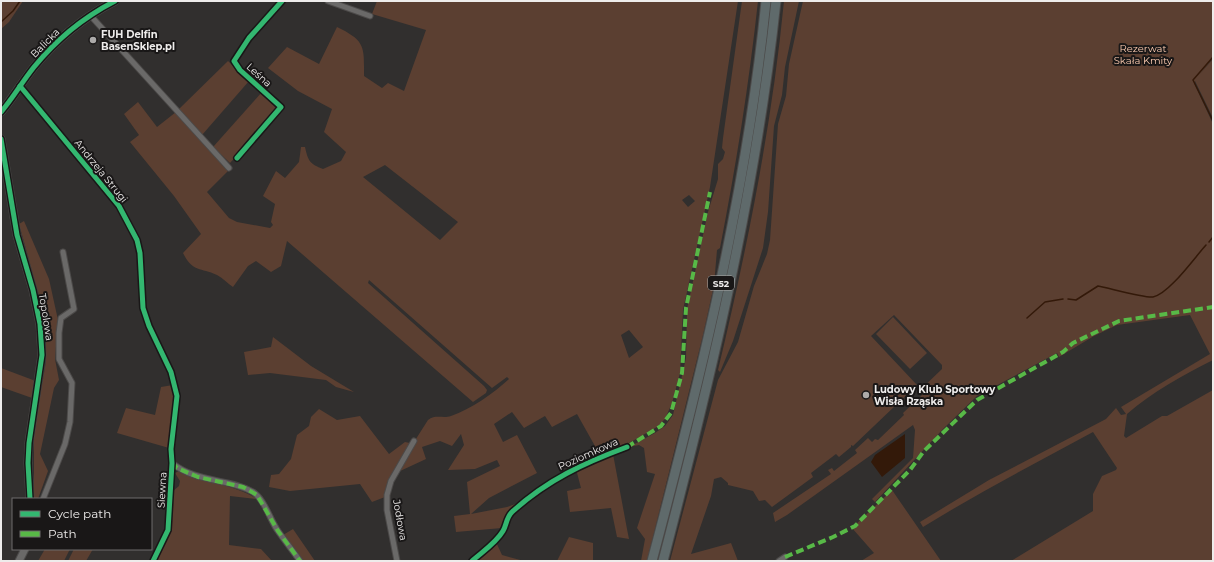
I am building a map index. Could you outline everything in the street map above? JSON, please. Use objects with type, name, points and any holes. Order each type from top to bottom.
[{"type":"highway","name":"S52","points":[[652,561],[694,398],[725,264],[744,166],[766,1]]},
{"type":"highway","name":"S52","points":[[663,561],[707,390],[734,269],[754,162],[776,1]]},
{"type":"street","name":"Balicka","points":[[1,112],[44,56],[90,15],[115,1]]},
{"type":"street","name":"Leśna","points":[[237,158],[282,107],[240,70],[234,61],[250,38],[282,1]]},
{"type":"street","points":[[328,1],[370,16]]},
{"type":"street","points":[[90,15],[228,168]]},
{"type":"street","name":"Andrzeja Strugi","points":[[20,86],[119,206],[137,240],[140,253],[143,308],[149,326],[171,372],[177,391],[171,449],[172,463]]},
{"type":"street","name":"Topolowa","points":[[1,139],[17,235],[35,296],[42,355],[29,443],[30,498]]},
{"type":"street","points":[[44,498],[66,444],[69,430],[72,391],[72,383],[59,359],[58,347],[62,318],[74,309],[63,252]]},
{"type":"street","name":"Jodłowa","points":[[397,561],[386,501],[391,481],[414,441]]},
{"type":"street","name":"Poziomkowa","points":[[472,561],[495,540],[503,530],[506,520],[512,512],[545,486],[575,468],[627,447]]},
{"type":"street","points":[[172,463],[177,468],[198,477],[243,487],[253,492],[260,500],[278,531],[300,561]]},
{"type":"street","name":"Siewna","points":[[153,561],[168,530],[172,463]]},
{"type":"street","points":[[19,561],[25,550]]},
{"type":"street","points":[[779,561],[786,557]]},
{"type":"green space","points":[[3,1],[23,1],[9,22],[1,29],[1,3]]},
{"type":"green space","points":[[377,1],[738,1],[710,187],[683,310],[680,373],[672,403],[665,419],[657,427],[622,447],[600,455],[577,414],[552,427],[545,416],[524,428],[512,412],[494,424],[503,442],[517,435],[537,473],[489,498],[471,514],[507,507],[523,501],[507,515],[502,528],[456,532],[454,516],[470,514],[467,482],[500,466],[497,460],[475,469],[448,470],[464,445],[461,434],[452,446],[440,441],[422,447],[426,459],[398,472],[407,453],[428,420],[434,417],[451,416],[474,405],[509,379],[507,377],[492,388],[369,280],[368,283],[484,386],[487,390],[486,393],[473,402],[287,241],[281,266],[271,272],[256,261],[248,266],[233,287],[217,275],[194,267],[190,264],[183,253],[201,234],[174,196],[130,142],[139,135],[124,114],[138,102],[157,127],[176,112],[228,171],[207,192],[229,218],[237,222],[270,228],[273,225],[271,222],[275,204],[263,196],[276,171],[285,178],[299,162],[301,147],[305,147],[307,156],[312,164],[323,169],[341,161],[346,152],[324,132],[332,109],[298,91],[268,68],[287,47],[319,64],[337,27],[353,36],[361,46],[364,58],[364,76],[382,88],[388,83],[404,91],[426,30],[372,14]],"holes":[[[385,165],[458,222],[440,240],[363,177]],[[689,195],[695,201],[688,207],[682,200]],[[629,330],[643,347],[629,358],[621,335]]]},
{"type":"green space","points":[[742,1],[758,1],[742,125],[720,248],[717,250],[714,285],[647,561],[641,561],[645,539],[637,528],[655,474],[647,472],[644,448],[639,445],[629,447],[665,426],[673,415],[686,358],[687,309],[708,212],[718,179],[718,164],[723,159],[725,152],[722,148],[723,138]]},
{"type":"green space","points":[[784,1],[799,1],[785,67],[782,95],[774,126],[768,212],[763,248],[733,341],[720,372],[718,370],[739,279],[757,187],[773,94]]},
{"type":"green space","name":"Rezerwat Skała Kmity","points":[[803,1],[1213,1],[1213,58],[1199,75],[1213,59],[1213,118],[1195,81],[1194,83],[1213,124],[1213,360],[1168,384],[1127,414],[1124,436],[1126,438],[1162,416],[1167,416],[1213,390],[1213,561],[1011,561],[1093,511],[1093,494],[1102,476],[1116,470],[1117,468],[1093,432],[986,490],[923,527],[920,522],[989,480],[1106,419],[1116,408],[1121,415],[1126,414],[1121,407],[1210,354],[1190,315],[1117,325],[1094,336],[1059,357],[1057,353],[977,396],[944,428],[875,502],[872,499],[913,458],[915,430],[913,425],[775,522],[773,513],[831,474],[828,470],[832,468],[834,471],[857,453],[855,450],[868,438],[872,442],[875,439],[878,440],[904,415],[903,413],[922,395],[919,391],[942,369],[942,365],[894,315],[871,336],[917,385],[853,446],[851,445],[851,447],[839,457],[836,454],[811,473],[813,477],[772,507],[765,500],[759,501],[753,491],[728,485],[728,483],[721,477],[714,479],[711,496],[691,554],[731,543],[738,561],[670,561],[718,380],[738,342],[754,286],[767,254],[770,240],[778,124],[786,96],[789,64]]},
{"type":"green space","points":[[228,61],[249,81],[202,135],[178,110]]},
{"type":"green space","points":[[262,92],[275,104],[277,108],[274,115],[230,163],[213,147]]},
{"type":"green space","points":[[24,221],[49,279],[58,320],[55,359],[59,380],[54,388],[40,454],[48,471],[38,498],[34,498],[34,434],[46,361],[46,333],[40,299],[19,224]]},
{"type":"green space","points":[[893,317],[927,353],[910,369],[876,334]]},
{"type":"green space","points":[[273,337],[311,366],[354,392],[336,387],[326,380],[270,373],[248,375],[244,352],[271,347]]},
{"type":"green space","points":[[1,368],[33,380],[35,382],[32,398],[1,387]]},
{"type":"green space","points":[[173,385],[175,398],[169,448],[117,433],[126,408],[155,415],[161,387]]},
{"type":"green space","points":[[319,409],[337,420],[360,416],[389,454],[405,442],[410,443],[390,480],[385,497],[372,502],[360,484],[290,491],[269,487],[271,475],[279,474],[291,459],[297,435],[309,426],[311,417]]},
{"type":"green space","points":[[613,454],[629,539],[617,537],[611,508],[570,512],[567,491],[581,488],[576,469]]},
{"type":"green space","points":[[179,471],[239,490],[257,499],[230,496],[229,545],[261,549],[272,561],[155,561],[170,529],[173,491],[179,486],[180,481],[175,473]]},
{"type":"green space","points":[[892,490],[941,561],[861,561],[874,553],[852,528]]},
{"type":"green space","points":[[293,529],[315,561],[303,561],[283,535]]},
{"type":"green space","points":[[569,537],[593,543],[593,561],[557,561]]},
{"type":"green space","points":[[496,542],[502,555],[524,561],[474,561]]},
{"type":"green space","points":[[44,550],[70,550],[64,561],[38,561]]},
{"type":"green space","points":[[74,550],[92,550],[86,561],[68,561]]},
{"type":"shaded area","points":[[905,434],[905,458],[882,477],[871,462],[875,455]]},
{"type":"waterway","points":[[1,22],[13,11],[20,1]]},
{"type":"waterway","points":[[1213,57],[1193,80],[1213,121]]},
{"type":"waterway","points":[[1209,242],[1213,237]]},
{"type":"waterway","points":[[1068,299],[1076,300],[1098,286],[1153,297],[1174,282],[1206,245]]},
{"type":"waterway","points":[[1027,318],[1045,302],[1063,299]]},
{"type":"marked path","points":[[627,447],[661,426],[671,413],[682,373],[686,308],[710,192]]},
{"type":"marked path","points":[[785,557],[855,526],[910,470],[924,451],[977,400],[1063,352],[1073,343],[1119,321],[1213,307]]},
{"type":"marked path","points":[[172,462],[177,468],[198,477],[243,487],[257,495],[278,531],[300,561]]},
{"type":"cycle path","points":[[1,112],[25,78],[61,38],[92,14],[115,1]]},
{"type":"cycle path","points":[[237,158],[281,107],[240,70],[234,61],[249,38],[282,1]]},
{"type":"cycle path","points":[[20,86],[119,206],[137,240],[140,253],[143,308],[149,326],[171,372],[177,396],[171,449],[172,463],[168,530],[153,561]]},
{"type":"cycle path","points":[[1,139],[17,235],[33,290],[40,324],[42,355],[29,443],[28,463],[30,498]]},
{"type":"cycle path","points":[[472,561],[493,543],[500,535],[512,512],[525,501],[552,482],[581,466],[627,447]]},
{"type":"place","name":"FUH Delfin BasenSklep.pl","points":[[93,40]]},
{"type":"place","name":"Ludowy Klub Sportowy Wisła Rząska","points":[[866,395]]}]
